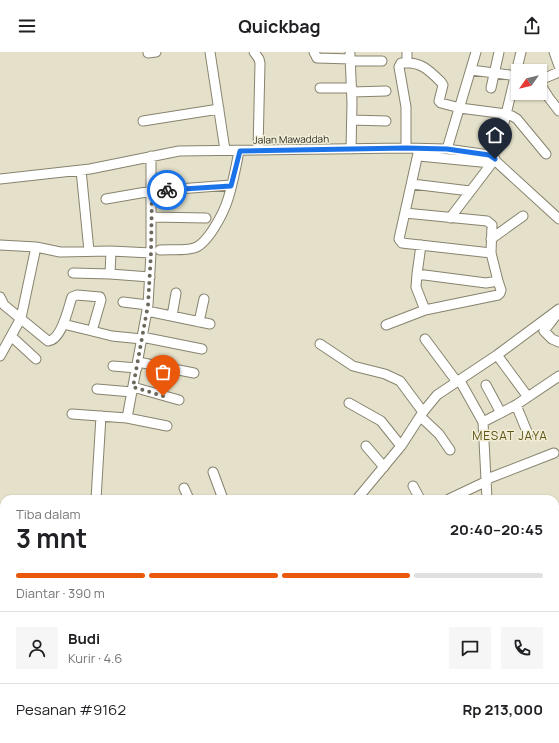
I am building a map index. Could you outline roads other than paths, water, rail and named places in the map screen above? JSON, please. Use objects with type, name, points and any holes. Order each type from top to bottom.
[{"type":"street","points":[[210,52],[225,150]]},
{"type":"street","points":[[254,52],[259,58],[260,63],[258,150]]},
{"type":"street","points":[[314,52],[316,58],[351,58],[382,61]]},
{"type":"street","points":[[407,52],[407,63]]},
{"type":"street","points":[[447,149],[472,70],[476,52]]},
{"type":"street","points":[[491,88],[499,52]]},
{"type":"street","points":[[519,64],[521,52]]},
{"type":"street","points":[[554,52],[559,66]]},
{"type":"street","points":[[351,58],[352,149]]},
{"type":"street","points":[[406,148],[406,108],[399,66],[401,63],[422,65],[441,82],[443,85],[440,102],[460,108],[506,114],[517,119],[546,154]]},
{"type":"street","points":[[472,70],[511,75]]},
{"type":"street","points":[[547,77],[559,72]]},
{"type":"street","points":[[320,88],[386,90]]},
{"type":"street","points":[[547,96],[559,111]]},
{"type":"street","points":[[450,218],[492,159],[502,131],[511,97]]},
{"type":"street","points":[[143,121],[219,109]]},
{"type":"street","points":[[352,120],[386,121]]},
{"type":"street","name":"Jalan Mawaddah","points":[[0,179],[81,170],[179,151],[406,148],[419,152],[447,149],[492,159]]},
{"type":"street","points":[[0,244],[36,247],[60,252],[156,252],[194,248],[203,243],[228,200],[240,151]]},
{"type":"street","points":[[491,252],[421,246],[402,243],[400,241],[399,239],[404,213],[419,152],[492,159],[559,218]]},
{"type":"street","points":[[127,418],[147,308],[150,277],[156,252],[152,217],[151,156]]},
{"type":"street","points":[[81,170],[89,251]]},
{"type":"street","points":[[412,184],[470,191]]},
{"type":"street","points":[[106,199],[152,191],[231,186]]},
{"type":"street","points":[[386,325],[425,310],[498,294],[501,290],[491,252],[492,225],[489,222],[404,213]]},
{"type":"street","points":[[491,239],[524,216]]},
{"type":"street","points":[[152,217],[206,218]]},
{"type":"street","points":[[421,246],[416,287],[425,310]]},
{"type":"street","points":[[0,356],[3,343],[11,336],[21,318],[36,247]]},
{"type":"street","points":[[110,274],[111,251]]},
{"type":"street","points":[[73,272],[150,277]]},
{"type":"street","points":[[417,274],[486,283],[498,281]]},
{"type":"street","points":[[172,316],[176,293]]},
{"type":"street","points":[[0,297],[4,305],[48,341],[54,339],[63,324],[74,295],[100,297],[101,300],[92,331]]},
{"type":"street","points":[[199,322],[204,299]]},
{"type":"street","points":[[123,302],[172,316],[210,324]]},
{"type":"street","points":[[360,495],[402,446],[422,414],[437,395],[448,387],[459,382],[497,355],[542,320],[559,311]]},
{"type":"street","points":[[559,311],[544,331],[552,339],[559,342]]},
{"type":"street","points":[[63,324],[112,336],[142,338],[202,349]]},
{"type":"street","points":[[11,336],[36,359]]},
{"type":"street","points":[[425,339],[459,382],[483,422],[487,495]]},
{"type":"street","points":[[320,344],[353,366],[385,374],[400,381],[422,414],[450,450]]},
{"type":"street","points":[[497,355],[528,397]]},
{"type":"street","points":[[113,366],[137,365],[194,373]]},
{"type":"street","points":[[483,422],[516,405],[559,376]]},
{"type":"street","points":[[486,385],[501,413]]},
{"type":"street","points":[[97,389],[133,390],[179,400]]},
{"type":"street","points":[[349,403],[381,421],[402,446]]},
{"type":"street","points":[[516,405],[528,434]]},
{"type":"street","points":[[72,414],[127,418],[167,426]]},
{"type":"street","points":[[96,495],[101,416]]},
{"type":"street","points":[[366,446],[384,467]]},
{"type":"street","points":[[457,495],[487,480],[554,453]]},
{"type":"street","points":[[213,472],[222,495]]},
{"type":"street","points":[[413,486],[418,495]]},
{"type":"street","points":[[184,488],[187,495]]},
{"type":"district","name":"MESAT JAYA","points":[[510,436]]}]
